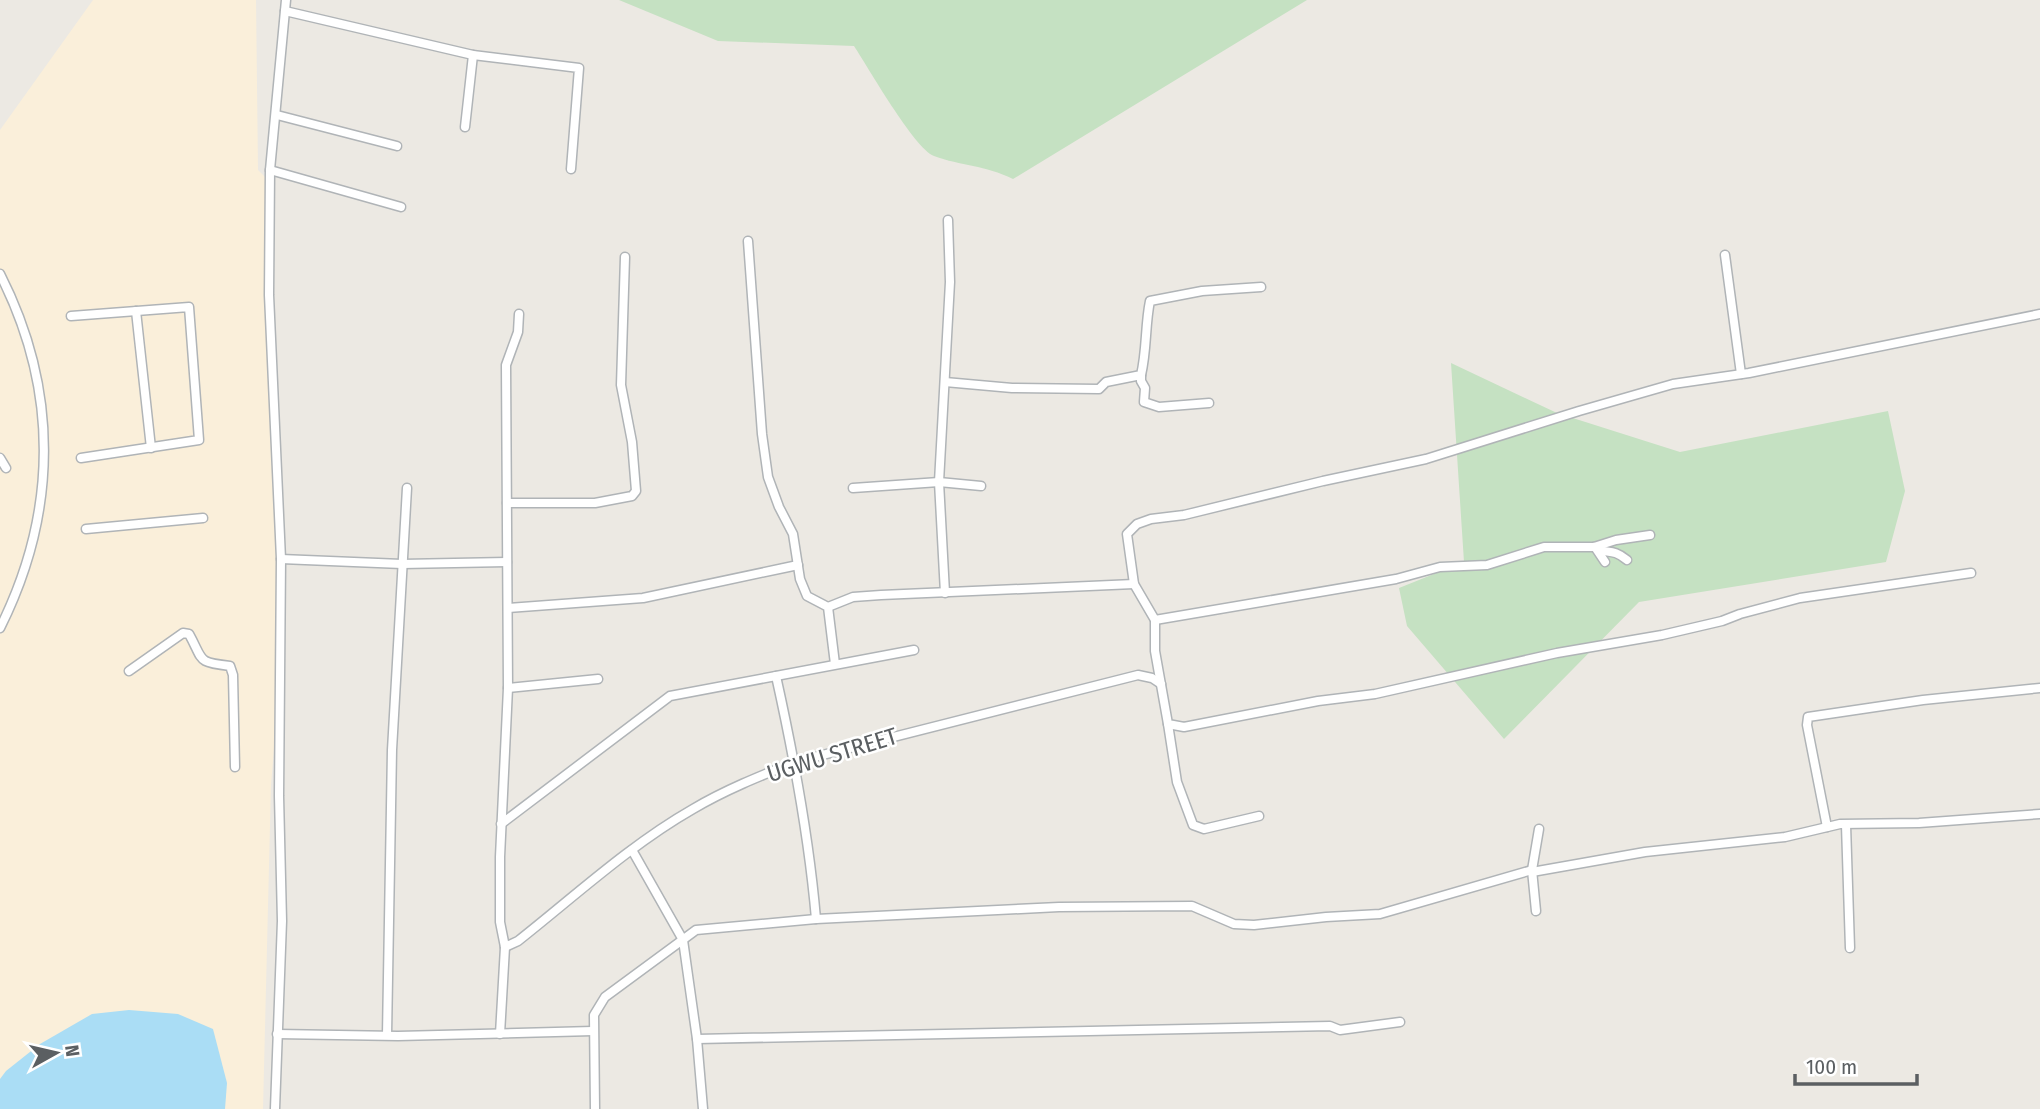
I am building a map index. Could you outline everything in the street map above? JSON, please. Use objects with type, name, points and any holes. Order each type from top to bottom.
[{"type":"street","points":[[275,1109],[282,921],[279,796],[281,559],[269,295],[270,170],[286,0]]},
{"type":"street","points":[[285,11],[473,55],[579,68],[571,169]]},
{"type":"street","points":[[465,127],[473,55]]},
{"type":"street","points":[[277,115],[397,146]]},
{"type":"street","points":[[270,170],[401,207]]},
{"type":"street","points":[[945,593],[939,482],[950,282],[948,220]]},
{"type":"street","points":[[748,241],[762,434],[768,477],[793,534],[800,579],[807,596],[828,607],[853,597],[1134,584]]},
{"type":"street","points":[[1725,255],[1741,374]]},
{"type":"street","points":[[508,503],[595,503],[632,496],[636,491],[632,442],[621,385],[625,257]]},
{"type":"street","points":[[0,274],[16,306],[34,365],[42,405],[44,469],[43,491],[31,552],[0,628]]},
{"type":"street","points":[[1209,404],[1159,407],[1143,402],[1145,388],[1140,381],[1150,301],[1202,292],[1261,287]]},
{"type":"street","points":[[71,316],[189,307],[199,440],[81,458]]},
{"type":"street","points":[[136,311],[151,448]]},
{"type":"street","points":[[500,1034],[505,947],[500,922],[501,824],[508,688],[506,365],[518,332],[519,314]]},
{"type":"street","points":[[1259,816],[1204,829],[1193,825],[1177,782],[1155,651],[1154,620],[1134,584],[1127,534],[1137,524],[1323,481],[1392,468],[1673,384],[1741,374],[2040,314]]},
{"type":"street","points":[[945,382],[1012,388],[1098,389],[1106,382],[1141,375]]},
{"type":"street","points":[[0,458],[6,468]]},
{"type":"street","points":[[853,488],[939,482],[981,486]]},
{"type":"street","points":[[387,1035],[392,750],[407,488]]},
{"type":"street","points":[[86,529],[203,518]]},
{"type":"street","points":[[1596,549],[1616,540],[1650,535]]},
{"type":"street","points":[[1154,620],[1396,579],[1440,567],[1487,565],[1544,547],[1614,551],[1627,560]]},
{"type":"street","points":[[1596,549],[1605,562]]},
{"type":"street","points":[[281,559],[402,564],[507,562]]},
{"type":"street","points":[[508,608],[643,598],[798,565]]},
{"type":"street","points":[[1168,724],[1184,727],[1318,701],[1375,694],[1558,653],[1662,635],[1800,598],[1971,573]]},
{"type":"street","points":[[828,607],[835,664]]},
{"type":"street","points":[[129,671],[183,633],[189,634],[201,659],[206,663],[230,666],[233,675],[235,767]]},
{"type":"street","points":[[501,824],[670,696],[914,650]]},
{"type":"street","name":"UGWU STREET","points":[[505,947],[519,941],[632,850],[692,809],[752,779],[795,762],[1138,675],[1152,678],[1161,684]]},
{"type":"street","points":[[776,676],[795,762],[816,919]]},
{"type":"street","points":[[508,688],[598,679]]},
{"type":"street","points":[[1827,827],[1807,724],[1808,717],[1923,700],[2040,688]]},
{"type":"street","points":[[595,1109],[594,1015],[605,997],[696,930],[816,919],[1059,907],[1192,906],[1234,924],[1254,925],[1380,914],[1532,871],[1645,852],[1785,836],[1846,825],[2040,814]]},
{"type":"street","points":[[1846,825],[1850,948]]},
{"type":"street","points":[[1536,911],[1532,871],[1539,829]]},
{"type":"street","points":[[632,850],[683,940],[697,1040],[703,1109]]},
{"type":"street","points":[[697,1040],[1330,1026],[1340,1030],[1399,1022]]},
{"type":"street","points":[[277,1034],[500,1034],[593,1031]]},
{"type":"shaded area","points":[[93,0],[256,0],[258,170],[267,179],[284,626],[271,785],[263,1109],[0,1109],[0,130]]},
{"type":"green space","points":[[619,0],[1307,0],[1013,179],[934,156],[925,150],[880,88],[854,46],[718,41]]},
{"type":"green space","points":[[1451,363],[1557,413],[1680,452],[1888,411],[1905,491],[1886,562],[1639,602],[1504,739],[1407,626],[1399,588],[1464,562]]},
{"type":"water","points":[[129,1010],[178,1014],[213,1029],[227,1083],[225,1109],[0,1109],[0,1079],[40,1044],[92,1014]]}]
